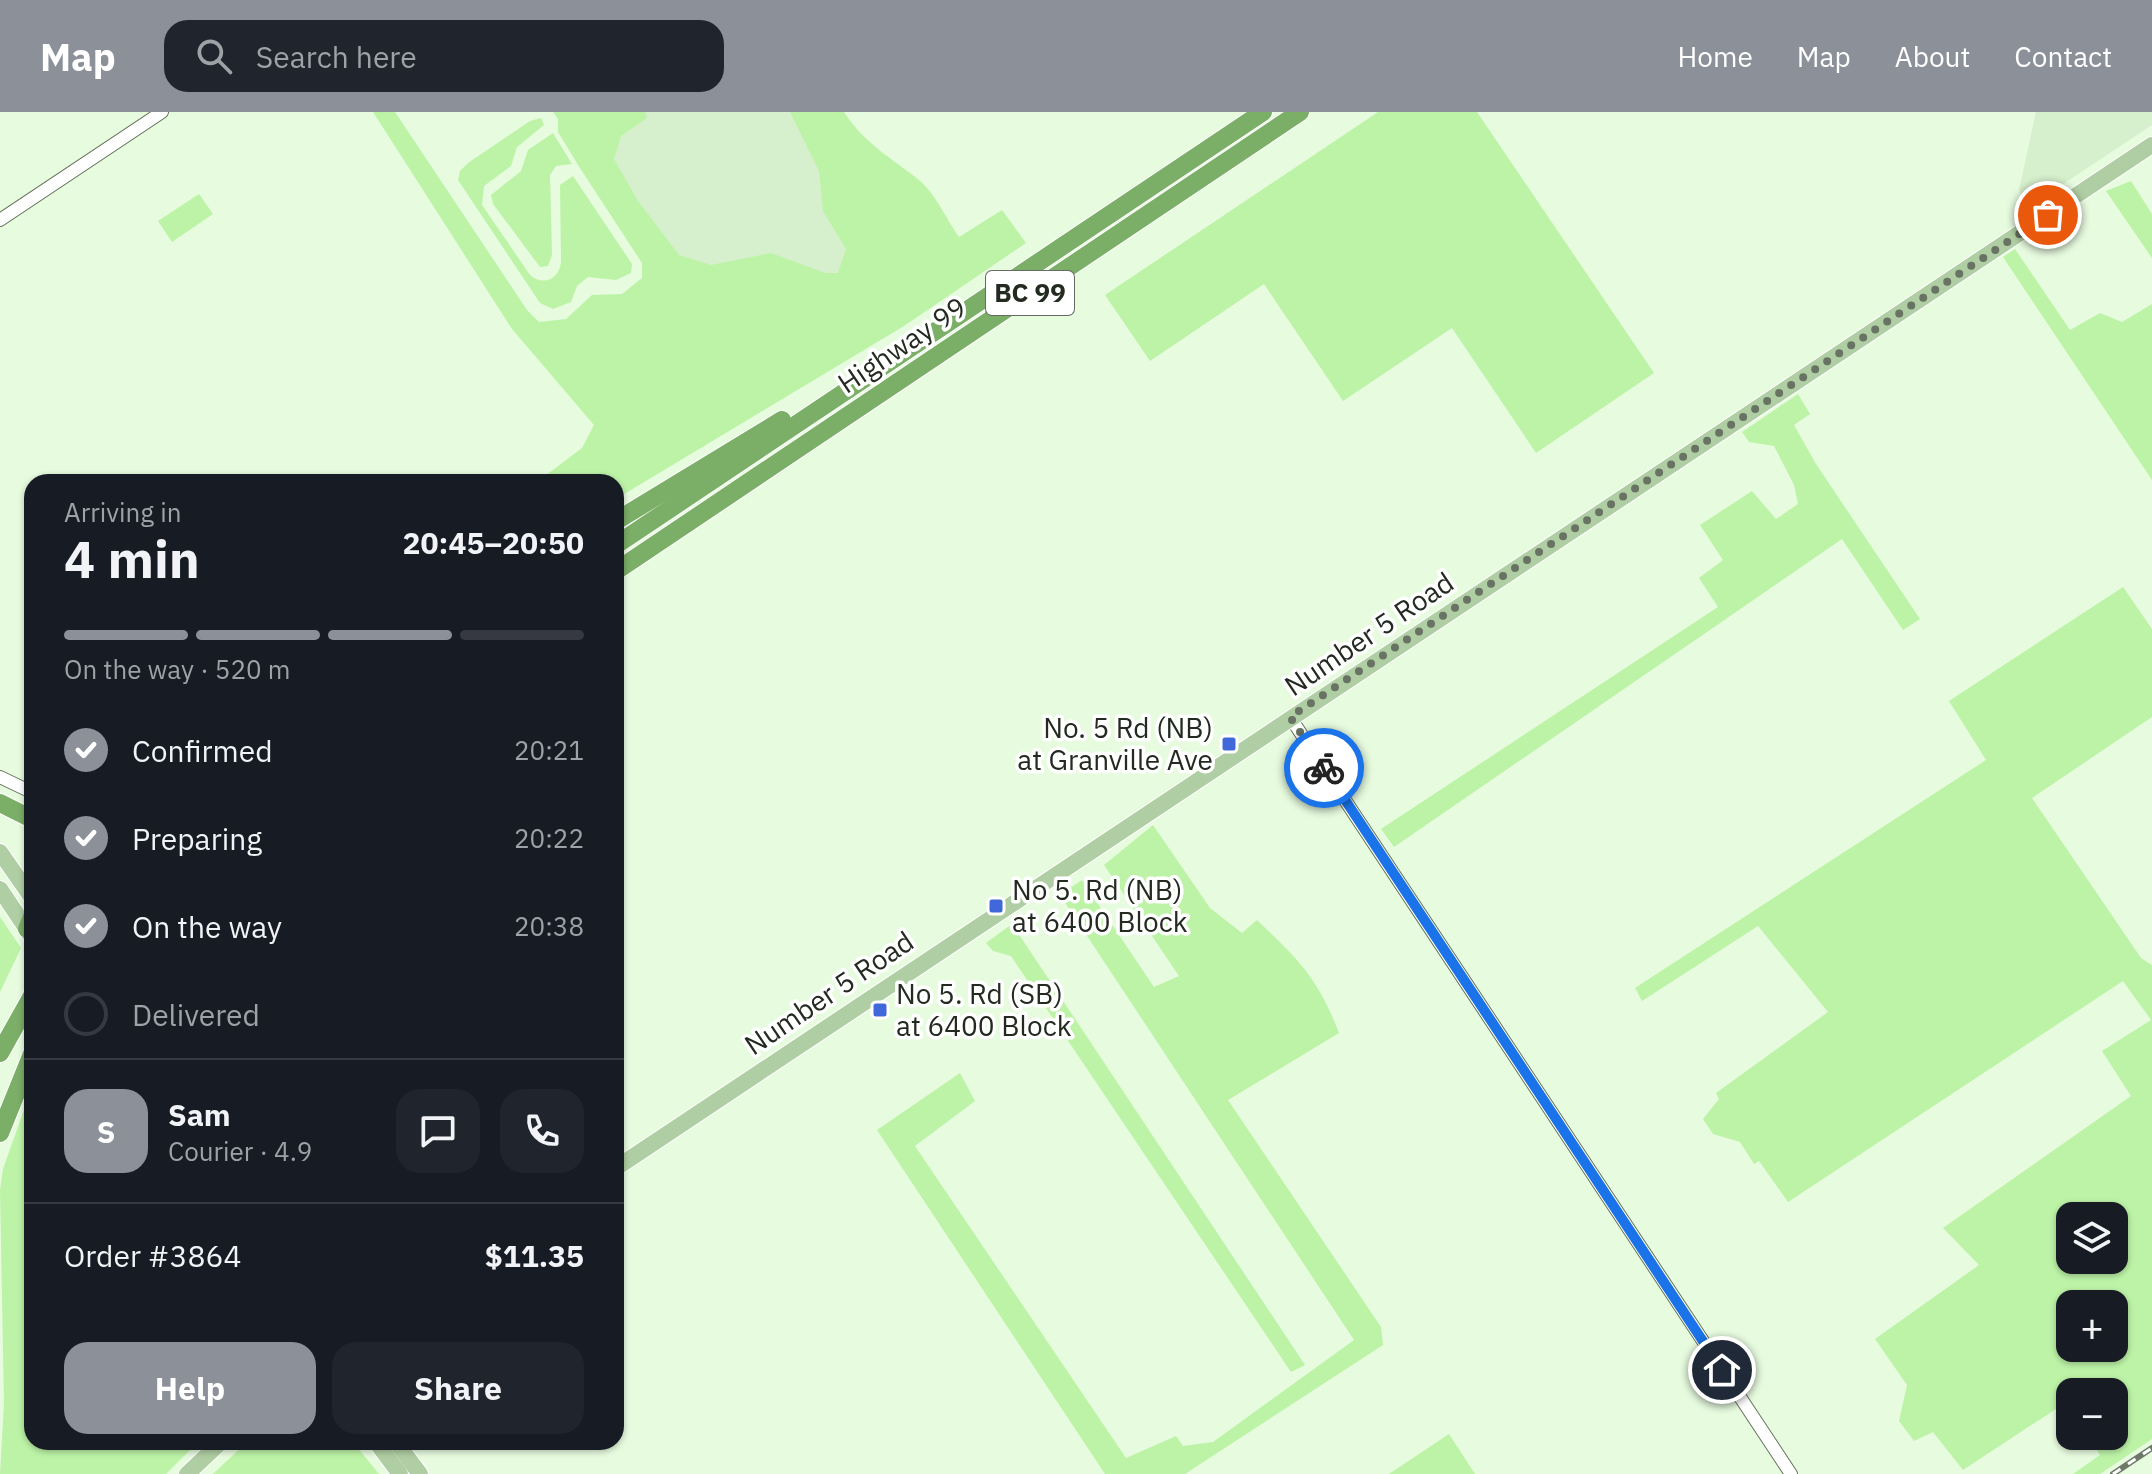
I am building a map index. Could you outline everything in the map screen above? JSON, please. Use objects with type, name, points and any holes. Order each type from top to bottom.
[{"type":"highway","name":"Highway 99","points":[[624,540],[1263,112]]},
{"type":"highway","name":"Highway 99","points":[[624,566],[1300,112]]},
{"type":"highway","points":[[624,516],[794,413],[855,383]]},
{"type":"highway","points":[[0,803],[24,815]]},
{"type":"highway","points":[[0,1053],[24,1010]]},
{"type":"highway","points":[[0,1133],[24,1074]]},
{"type":"main road","name":"Number 5 Road","points":[[624,1163],[2152,145]]},
{"type":"main road","points":[[0,852],[24,886]]},
{"type":"main road","points":[[0,889],[24,920]]},
{"type":"main road","points":[[187,1474],[212,1450]]},
{"type":"main road","points":[[382,1450],[400,1474]]},
{"type":"main road","points":[[402,1450],[420,1474]]},
{"type":"street","points":[[0,220],[162,112]]},
{"type":"street","points":[[1290,717],[1791,1474]]},
{"type":"street","points":[[0,777],[24,789]]},
{"type":"shaded area","points":[[562,112],[840,112],[924,241],[731,368]]},
{"type":"shaded area","points":[[2036,112],[2152,112],[2152,125],[2030,206],[2019,190]]},
{"type":"green space","points":[[373,112],[395,112],[527,310],[539,322],[566,319],[592,295],[622,294],[642,278],[642,263],[558,132],[558,119],[553,112],[645,112],[647,118],[621,136],[614,159],[638,201],[679,255],[711,265],[771,253],[825,273],[838,273],[846,249],[823,211],[819,171],[790,112],[844,112],[869,142],[925,185],[959,237],[1002,210],[1026,243],[904,326],[624,494],[624,474],[548,474],[582,448],[594,425],[512,329]]},
{"type":"green space","points":[[1378,112],[1477,112],[1654,373],[1536,453],[1452,328],[1343,401],[1264,284],[1150,361],[1105,295]]},
{"type":"green space","points":[[541,118],[544,125],[517,147],[511,166],[484,186],[482,205],[530,275],[540,280],[550,279],[557,273],[561,262],[560,185],[573,176],[632,264],[631,273],[616,280],[588,277],[577,286],[571,302],[553,309],[540,303],[458,180],[460,171],[468,163],[530,121]]},
{"type":"green space","points":[[553,133],[572,164],[556,166],[550,175],[552,255],[548,266],[540,267],[493,204],[491,195],[521,171],[528,150]]},
{"type":"green space","points":[[2131,181],[2152,214],[2152,258],[2106,191]]},
{"type":"green space","points":[[199,194],[213,214],[172,242],[158,221]]},
{"type":"green space","points":[[2015,249],[2070,330],[2100,313],[2122,322],[2152,304],[2152,480],[2003,257]]},
{"type":"green space","points":[[1798,394],[1810,414],[1794,425],[1816,464],[1920,619],[1903,630],[1842,539],[1394,847],[1381,829],[1718,607],[1699,578],[1723,560],[1700,525],[1752,491],[1776,519],[1798,504],[1794,485],[1774,446],[1749,442],[1742,432]]},
{"type":"green space","points":[[2123,587],[2152,629],[2152,717],[2032,798],[2141,958],[2152,965],[2152,1439],[2100,1474],[2073,1474],[2100,1455],[2097,1450],[2128,1450],[2128,1378],[2056,1378],[2056,1409],[1963,1470],[1933,1432],[1914,1441],[1899,1421],[1907,1385],[1875,1339],[1979,1265],[1943,1228],[2131,1096],[2102,1051],[2151,1020],[2123,981],[1788,1202],[1759,1161],[1754,1164],[1740,1142],[1713,1134],[1703,1119],[1719,1099],[1716,1093],[1828,1012],[1758,926],[1642,1001],[1635,988],[1986,760],[1949,701]]},
{"type":"green space","points":[[1153,825],[1210,908],[1242,933],[1257,920],[1306,971],[1331,1014],[1339,1033],[1228,1100],[1381,1327],[1383,1345],[1185,1474],[1105,1474],[877,1130],[960,1073],[975,1101],[915,1146],[1126,1458],[1176,1436],[1183,1446],[1213,1442],[1354,1340],[1060,895],[1082,880],[1154,987],[1179,976],[1104,865]]},
{"type":"green space","points":[[0,917],[21,948],[0,992]]},
{"type":"green space","points":[[1012,924],[1305,1365],[1291,1372],[1011,956],[993,951],[986,943]]},
{"type":"green space","points":[[24,1110],[24,1450],[190,1450],[166,1474],[0,1474],[4,1403],[0,1190],[3,1169]]},
{"type":"green space","points":[[1449,1434],[1475,1474],[1389,1474]]},
{"type":"green space","points":[[238,1450],[360,1450],[379,1474],[213,1474]]},
{"type":"railway","points":[[2113,1474],[2152,1448]]},
{"type":"way so far","points":[[1324,768],[1290,717],[2048,215]]},
{"type":"place","name":"No. 5 Rd (NB) at Granville Ave","points":[[1229,744]]},
{"type":"place","name":"No 5. Rd (NB) at 6400 Block","points":[[996,906]]},
{"type":"place","name":"No 5. Rd (SB) at 6400 Block","points":[[880,1010]]},
{"type":"route","points":[[1324,768],[1722,1370]]}]
